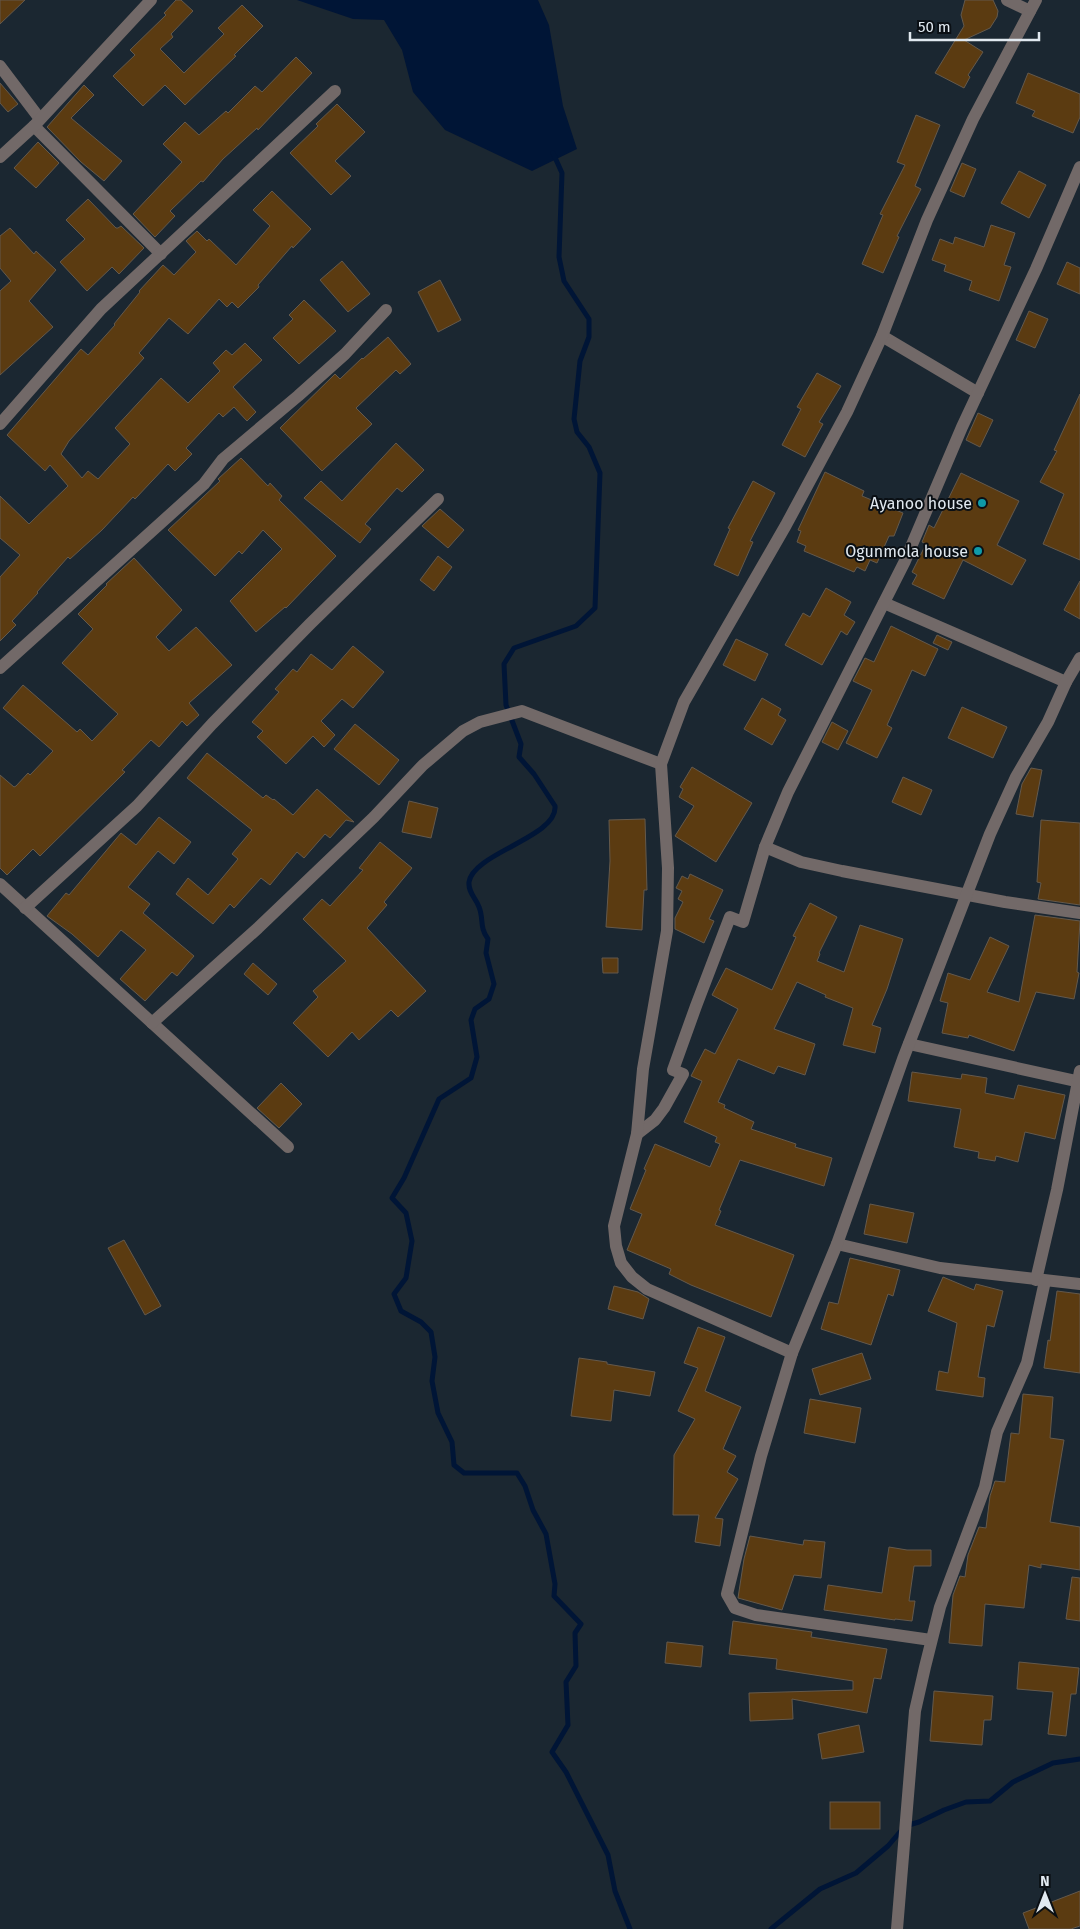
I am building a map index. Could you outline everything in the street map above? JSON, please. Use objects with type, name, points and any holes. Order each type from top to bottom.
[{"type":"street","points":[[0,157],[37,122],[151,0]]},
{"type":"street","points":[[792,1353],[647,1289],[632,1277],[621,1263],[616,1246],[614,1226],[637,1134],[644,1069],[667,930],[668,868],[661,764],[684,702],[786,526],[847,412],[882,336],[927,220],[961,144],[1033,5],[1007,0]]},
{"type":"street","points":[[0,66],[37,122],[161,254]]},
{"type":"street","points":[[0,424],[101,309],[335,91]]},
{"type":"street","points":[[637,1134],[655,1120],[683,1074],[673,1070],[730,917],[743,922],[765,847],[788,792],[905,561],[1080,167]]},
{"type":"street","points":[[0,668],[204,484],[223,459],[345,354],[386,310]]},
{"type":"street","points":[[882,336],[978,393]]},
{"type":"street","points":[[25,908],[137,806],[212,724],[310,624],[438,500]]},
{"type":"street","points":[[884,603],[1066,682]]},
{"type":"street","points":[[931,1640],[756,1615],[735,1608],[727,1594],[761,1456],[792,1353],[837,1244],[909,1044],[966,894],[1016,777],[1048,722],[1066,682],[1080,658]]},
{"type":"street","points":[[152,1023],[258,928],[374,817],[423,765],[463,732],[480,722],[522,711],[661,764]]},
{"type":"street","points":[[765,847],[801,862],[842,871],[1080,913]]},
{"type":"street","points":[[0,884],[288,1147]]},
{"type":"street","points":[[897,1929],[915,1711],[940,1607],[985,1487],[997,1432],[1027,1363],[1057,1190],[1079,1078],[909,1044]]},
{"type":"street","points":[[837,1244],[940,1268],[1080,1284]]},
{"type":"water","points":[[297,0],[538,0],[549,25],[563,106],[577,149],[532,171],[445,130],[413,92],[402,50],[384,20],[353,19]]},
{"type":"building","points":[[0,0],[25,0],[0,24]]},
{"type":"building","points":[[176,0],[181,0],[193,11],[171,34],[173,37],[160,49],[184,73],[224,34],[218,28],[242,5],[263,26],[234,55],[236,56],[185,105],[165,85],[143,106],[113,76],[135,55],[130,50],[166,15],[164,13]]},
{"type":"building","points":[[965,0],[993,0],[998,11],[997,17],[990,28],[964,40],[983,52],[968,75],[970,77],[964,88],[935,73],[964,26],[961,15]]},
{"type":"building","points":[[296,57],[312,73],[258,130],[257,128],[223,159],[203,182],[201,181],[170,211],[175,216],[155,237],[133,214],[182,162],[163,144],[185,122],[199,135],[226,111],[228,113],[255,86],[262,92]]},
{"type":"building","points":[[1028,73],[1080,94],[1080,117],[1073,133],[1032,116],[1035,111],[1016,103]]},
{"type":"building","points":[[0,83],[18,104],[8,112],[0,103]]},
{"type":"building","points":[[84,85],[94,95],[71,118],[122,161],[104,181],[81,162],[47,127]]},
{"type":"building","points":[[337,104],[365,132],[335,161],[351,176],[331,195],[290,153],[318,126],[316,124]]},
{"type":"building","points":[[916,115],[940,125],[915,186],[921,189],[897,236],[899,237],[883,273],[862,264],[883,215],[880,214],[905,165],[897,162]]},
{"type":"building","points":[[38,142],[59,163],[36,188],[14,168]]},
{"type":"building","points":[[962,163],[976,169],[964,197],[950,191]]},
{"type":"building","points":[[1019,171],[1046,185],[1029,218],[1001,203]]},
{"type":"building","points":[[272,191],[311,229],[293,248],[292,246],[258,285],[259,287],[238,308],[232,302],[227,307],[219,299],[188,334],[169,318],[139,353],[144,358],[69,441],[61,454],[82,478],[88,471],[98,479],[130,444],[115,428],[161,378],[188,403],[220,371],[213,363],[226,350],[232,355],[245,343],[262,360],[233,387],[256,412],[247,421],[234,407],[223,417],[219,413],[186,448],[192,454],[175,471],[168,464],[102,530],[70,559],[68,557],[12,621],[16,625],[0,641],[0,577],[20,555],[0,538],[0,496],[29,524],[68,486],[50,465],[45,471],[7,435],[81,349],[88,355],[115,325],[139,291],[163,265],[174,275],[196,252],[186,241],[197,231],[207,241],[209,239],[236,265],[270,226],[253,210]]},
{"type":"building","points":[[88,199],[116,228],[121,226],[144,248],[119,274],[112,267],[87,291],[60,262],[85,239],[66,220]]},
{"type":"building","points":[[991,225],[1015,233],[1004,265],[1011,267],[999,301],[969,290],[972,281],[944,271],[946,265],[932,260],[940,239],[953,244],[955,237],[984,247]]},
{"type":"building","points":[[10,228],[34,254],[36,251],[56,270],[29,301],[53,327],[0,375],[0,291],[11,281],[0,268],[0,236]]},
{"type":"building","points":[[342,261],[370,294],[348,312],[320,280]]},
{"type":"building","points":[[1067,262],[1080,268],[1080,294],[1057,284]]},
{"type":"building","points":[[440,280],[461,320],[438,332],[418,292]]},
{"type":"building","points":[[304,300],[336,331],[299,364],[273,338],[293,319],[289,315]]},
{"type":"building","points":[[1029,311],[1048,319],[1035,348],[1016,340]]},
{"type":"building","points":[[388,337],[411,364],[400,374],[396,370],[356,408],[372,424],[322,471],[280,428],[335,374],[340,379]]},
{"type":"building","points":[[817,373],[841,386],[819,422],[823,424],[805,457],[782,445],[801,409],[797,407]]},
{"type":"building","points":[[1080,394],[1080,560],[1043,544],[1064,494],[1040,482],[1057,451],[1054,450]]},
{"type":"building","points":[[978,413],[993,420],[980,447],[966,440]]},
{"type":"building","points":[[396,443],[424,470],[402,492],[397,488],[365,524],[371,529],[360,543],[304,498],[321,481],[342,501]]},
{"type":"building","points":[[241,458],[268,486],[270,483],[282,496],[279,500],[336,556],[286,608],[256,632],[230,601],[282,549],[263,530],[242,554],[239,551],[215,576],[168,530],[220,481],[218,479]]},
{"type":"building","points":[[825,472],[864,491],[862,496],[903,513],[894,536],[889,536],[877,563],[870,560],[865,571],[857,567],[854,572],[804,551],[806,546],[797,542],[801,531],[798,530]]},
{"type":"building","points":[[961,473],[1019,501],[997,545],[1026,560],[1012,585],[963,560],[944,599],[912,584],[917,575],[912,572],[926,544],[922,542],[929,525],[934,528]]},
{"type":"building","points":[[753,481],[775,493],[750,541],[753,542],[738,576],[714,565],[730,529],[728,528]]},
{"type":"building","points":[[440,509],[464,530],[448,548],[422,526]]},
{"type":"building","points":[[438,556],[452,567],[434,591],[420,580]]},
{"type":"building","points":[[134,558],[182,610],[156,637],[169,651],[196,627],[232,665],[189,703],[199,715],[187,726],[182,721],[159,747],[151,740],[122,770],[125,772],[40,856],[33,849],[7,875],[0,868],[0,775],[14,787],[28,773],[30,775],[53,751],[3,708],[23,685],[77,732],[80,729],[92,741],[118,714],[62,663],[93,629],[78,614]]},
{"type":"building","points":[[1080,581],[1080,619],[1064,610]]},
{"type":"building","points":[[826,588],[851,602],[844,615],[855,622],[847,635],[841,631],[822,665],[785,645],[803,613],[810,617]]},
{"type":"building","points":[[891,626],[938,649],[925,676],[912,670],[887,725],[892,728],[877,758],[846,743],[872,690],[853,681],[865,658],[874,662]]},
{"type":"building","points":[[937,635],[952,642],[948,650],[933,643]]},
{"type":"building","points":[[736,639],[768,654],[755,681],[723,665]]},
{"type":"building","points":[[353,646],[384,672],[353,708],[342,699],[321,721],[335,735],[324,747],[313,736],[286,764],[257,737],[263,731],[252,722],[279,692],[275,689],[293,669],[297,672],[311,654],[332,670]]},
{"type":"building","points":[[762,698],[781,709],[778,715],[786,720],[772,745],[744,729]]},
{"type":"building","points":[[962,707],[1007,727],[993,758],[948,738]]},
{"type":"building","points":[[832,722],[848,731],[838,750],[822,742]]},
{"type":"building","points":[[355,724],[399,760],[379,785],[334,749]]},
{"type":"building","points":[[207,753],[263,798],[266,795],[274,799],[293,815],[317,789],[354,822],[346,820],[330,838],[325,834],[304,858],[297,852],[270,885],[261,878],[234,908],[230,904],[213,924],[176,894],[188,878],[208,895],[238,859],[232,854],[252,830],[187,778]]},
{"type":"building","points":[[692,767],[752,803],[716,862],[675,836],[694,806],[679,797],[683,789],[680,787]]},
{"type":"building","points":[[1031,768],[1042,770],[1033,817],[1016,814],[1022,784]]},
{"type":"building","points":[[903,777],[932,790],[921,815],[892,802]]},
{"type":"building","points":[[409,801],[438,808],[431,838],[402,832]]},
{"type":"building","points":[[159,817],[191,842],[174,864],[158,851],[128,887],[150,904],[143,913],[194,956],[177,976],[172,972],[145,1001],[120,979],[146,950],[121,930],[98,957],[72,934],[47,916],[66,893],[69,895],[121,833],[136,845]]},
{"type":"building","points":[[645,819],[647,890],[644,890],[642,930],[606,927],[610,861],[609,820]]},
{"type":"building","points":[[1041,820],[1080,823],[1080,905],[1038,899],[1041,883],[1037,882]]},
{"type":"building","points":[[380,842],[412,868],[384,902],[387,905],[367,928],[426,991],[398,1017],[391,1010],[359,1040],[352,1032],[328,1057],[293,1023],[318,997],[313,991],[346,961],[303,919],[322,899],[330,906],[363,870],[359,868]]},
{"type":"building","points":[[690,874],[723,890],[709,919],[714,921],[704,943],[675,929],[675,918],[683,902],[678,899],[682,891],[676,888],[682,876],[688,879]]},
{"type":"building","points":[[810,903],[837,917],[817,961],[844,972],[860,925],[903,939],[887,989],[872,1025],[881,1028],[875,1053],[843,1045],[853,1008],[825,997],[826,995],[797,982],[774,1029],[815,1044],[805,1075],[778,1066],[774,1074],[738,1059],[718,1102],[725,1105],[724,1108],[754,1122],[751,1129],[796,1144],[795,1147],[832,1158],[824,1186],[740,1160],[719,1210],[721,1211],[715,1225],[794,1255],[771,1317],[691,1285],[669,1274],[671,1269],[627,1250],[642,1214],[630,1209],[655,1144],[710,1167],[720,1144],[715,1142],[717,1137],[684,1122],[702,1081],[691,1076],[705,1049],[715,1054],[738,1009],[712,995],[726,968],[772,990],[796,937],[793,936]]},
{"type":"building","points":[[1035,915],[1080,921],[1077,972],[1079,973],[1074,999],[1036,992],[1014,1051],[969,1035],[968,1038],[942,1033],[948,1003],[940,1001],[948,973],[970,980],[990,937],[1009,946],[987,992],[1019,1002]]},
{"type":"building","points":[[602,958],[618,958],[618,973],[603,973]]},
{"type":"building","points":[[253,963],[277,984],[268,995],[244,974]]},
{"type":"building","points":[[912,1072],[961,1079],[962,1074],[987,1078],[985,1093],[1014,1099],[1018,1085],[1065,1095],[1055,1139],[1025,1132],[1018,1162],[996,1156],[995,1161],[978,1158],[979,1152],[954,1147],[961,1109],[908,1101]]},
{"type":"building","points":[[281,1083],[302,1104],[279,1128],[257,1108]]},
{"type":"building","points":[[870,1204],[914,1213],[907,1243],[864,1234]]},
{"type":"building","points":[[124,1240],[161,1306],[145,1315],[108,1248]]},
{"type":"building","points":[[850,1258],[900,1270],[893,1296],[888,1294],[871,1345],[821,1329],[829,1302],[838,1304]]},
{"type":"building","points":[[943,1277],[974,1290],[976,1284],[1003,1291],[994,1327],[987,1325],[978,1377],[985,1378],[983,1397],[936,1390],[939,1371],[948,1373],[957,1323],[928,1311]]},
{"type":"building","points":[[614,1286],[638,1292],[649,1299],[643,1319],[608,1309]]},
{"type":"building","points":[[1057,1291],[1080,1294],[1080,1373],[1044,1368]]},
{"type":"building","points":[[698,1327],[725,1337],[705,1391],[741,1407],[723,1449],[736,1456],[727,1472],[738,1479],[715,1518],[723,1519],[720,1546],[695,1542],[699,1515],[673,1515],[674,1455],[695,1419],[678,1411],[698,1368],[684,1363]]},
{"type":"building","points":[[862,1353],[871,1379],[820,1395],[812,1369]]},
{"type":"building","points":[[579,1358],[655,1372],[650,1396],[614,1390],[611,1421],[571,1416]]},
{"type":"building","points":[[1023,1394],[1053,1397],[1050,1438],[1064,1440],[1050,1522],[1080,1527],[1080,1570],[1041,1564],[1041,1568],[1029,1565],[1024,1608],[985,1604],[982,1646],[949,1643],[953,1595],[960,1576],[965,1577],[968,1555],[979,1527],[986,1528],[990,1496],[995,1481],[1005,1482],[1011,1433],[1019,1434]]},
{"type":"building","points":[[810,1399],[861,1408],[855,1443],[804,1433]]},
{"type":"building","points":[[750,1536],[803,1545],[804,1540],[825,1542],[821,1578],[794,1575],[782,1610],[738,1598],[744,1559]]},
{"type":"building","points":[[889,1547],[907,1550],[931,1550],[931,1566],[914,1566],[909,1601],[915,1601],[912,1621],[824,1610],[828,1585],[882,1593]]},
{"type":"building","points":[[1072,1577],[1080,1578],[1080,1621],[1066,1619]]},
{"type":"building","points":[[733,1621],[812,1632],[811,1637],[887,1649],[881,1679],[874,1678],[867,1713],[792,1699],[793,1719],[750,1721],[749,1693],[853,1690],[853,1681],[776,1669],[777,1659],[729,1654]]},
{"type":"building","points":[[667,1642],[703,1646],[701,1667],[665,1663]]},
{"type":"building","points":[[1019,1662],[1079,1668],[1076,1694],[1071,1694],[1066,1736],[1048,1734],[1053,1692],[1017,1689]]},
{"type":"building","points":[[934,1691],[993,1696],[991,1720],[984,1720],[982,1745],[930,1741]]},
{"type":"building","points":[[859,1725],[864,1752],[822,1759],[818,1734]]},
{"type":"building","points":[[830,1802],[880,1802],[880,1829],[830,1829]]},
{"type":"building","points":[[1080,1891],[1080,1926],[1071,1929],[1029,1929],[1023,1913]]},
{"type":"waterway","points":[[553,153],[562,173],[559,257],[564,281],[589,319],[589,337],[580,361],[574,419],[577,432],[589,447],[600,473],[595,608],[576,626],[514,648],[504,664],[506,705],[521,744],[519,757],[534,774],[555,806],[552,817],[543,827],[485,862],[474,872],[469,882],[472,895],[478,904],[483,931],[488,939],[486,953],[494,984],[489,999],[475,1009],[471,1020],[477,1057],[471,1078],[439,1099],[404,1178],[392,1198],[406,1213],[412,1241],[406,1278],[394,1294],[401,1311],[421,1322],[431,1332],[435,1357],[432,1381],[438,1413],[452,1442],[454,1465],[464,1473],[517,1473],[525,1486],[533,1510],[546,1534],[555,1584],[554,1596],[581,1624],[575,1633],[576,1666],[566,1682],[568,1725],[552,1752],[566,1772],[608,1855],[615,1891],[630,1929]]},
{"type":"waterway","points":[[771,1929],[820,1889],[856,1873],[888,1846],[905,1826],[966,1802],[990,1801],[1013,1782],[1053,1763],[1080,1759]]},
{"type":"place","name":"Ayanoo house","points":[[982,503]]},
{"type":"place","name":"Ogunmola house","points":[[978,551]]}]
